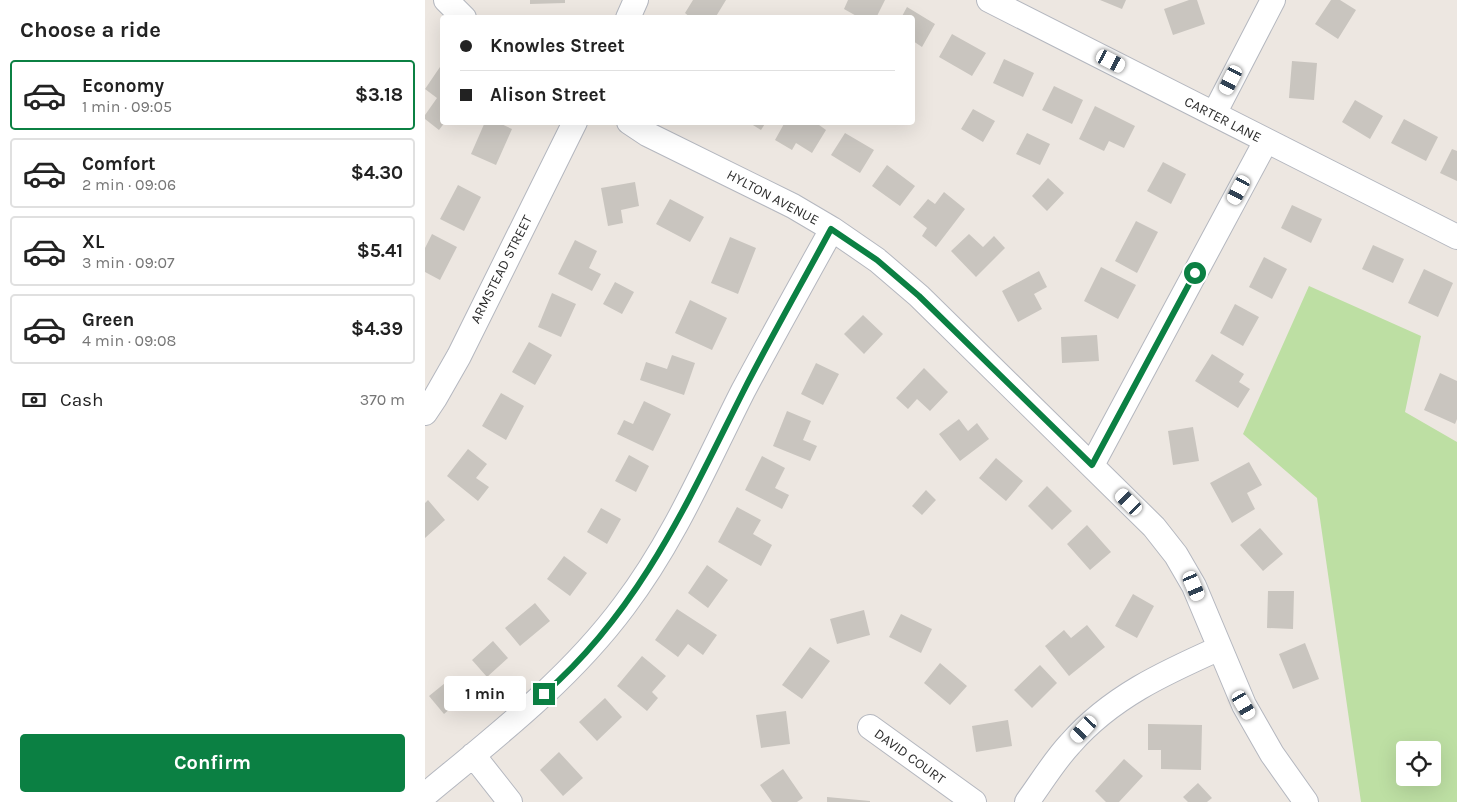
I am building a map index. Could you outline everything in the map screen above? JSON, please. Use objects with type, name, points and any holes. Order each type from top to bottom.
[{"type":"street","points":[[445,0],[461,15]]},
{"type":"street","points":[[629,15],[636,0]]},
{"type":"street","name":"CARTER LANE","points":[[989,0],[1457,237]]},
{"type":"street","points":[[1214,114],[1273,0]]},
{"type":"street","name":"ARMSTEAD STREET","points":[[425,413],[459,356],[574,125]]},
{"type":"street","name":"HYLTON AVENUE","points":[[634,125],[647,134],[793,206],[877,260],[919,296],[1154,527],[1176,555],[1194,586],[1244,705],[1272,754],[1306,802]]},
{"type":"street","points":[[1092,465],[1266,141]]},
{"type":"street","points":[[425,795],[558,682],[625,606],[651,568],[694,491],[743,391],[831,229]]},
{"type":"street","points":[[1027,802],[1069,745],[1107,709],[1131,691],[1164,673],[1220,648]]},
{"type":"street","name":"DAVID COURT","points":[[870,727],[974,802]]},
{"type":"street","points":[[473,755],[510,802]]},
{"type":"green space","points":[[1309,286],[1421,336],[1405,412],[1457,442],[1457,802],[1361,802],[1317,498],[1243,434]]},
{"type":"building","points":[[530,0],[565,0],[565,3],[530,4]]},
{"type":"building","points":[[693,0],[726,0],[717,15],[687,15],[685,13]]},
{"type":"building","points":[[848,0],[885,0],[878,15],[855,15],[844,9]]},
{"type":"building","points":[[1100,0],[1126,0],[1122,9]]},
{"type":"building","points":[[1189,0],[1197,0],[1205,24],[1173,35],[1164,9]]},
{"type":"building","points":[[1331,0],[1340,0],[1356,10],[1338,39],[1315,24]]},
{"type":"building","points":[[907,7],[935,24],[922,47],[915,42],[915,15],[903,15]]},
{"type":"building","points":[[952,34],[986,53],[972,76],[939,57]]},
{"type":"building","points":[[1004,59],[1034,73],[1023,97],[993,83]]},
{"type":"building","points":[[1292,61],[1317,63],[1314,100],[1289,98]]},
{"type":"building","points":[[440,67],[440,125],[443,125],[439,130],[425,119],[425,115],[437,98],[425,89]]},
{"type":"building","points":[[1054,86],[1083,100],[1072,124],[1042,110]]},
{"type":"building","points":[[1355,100],[1383,116],[1370,139],[1342,122]]},
{"type":"building","points":[[1095,106],[1135,126],[1124,148],[1109,141],[1104,151],[1079,139]]},
{"type":"building","points":[[973,109],[995,121],[983,142],[961,129]]},
{"type":"building","points":[[1404,119],[1438,137],[1426,161],[1391,143]]},
{"type":"building","points":[[484,125],[503,125],[512,129],[496,165],[471,154]]},
{"type":"building","points":[[753,125],[764,125],[761,130]]},
{"type":"building","points":[[783,125],[819,125],[826,130],[812,153],[796,143],[792,150],[775,140]]},
{"type":"building","points":[[845,133],[874,150],[860,173],[831,155]]},
{"type":"building","points":[[1027,133],[1050,144],[1040,165],[1016,154]]},
{"type":"building","points":[[1452,149],[1457,151],[1457,181],[1440,173]]},
{"type":"building","points":[[1163,162],[1186,174],[1171,204],[1147,191]]},
{"type":"building","points":[[887,165],[915,186],[900,206],[872,186]]},
{"type":"building","points":[[1048,178],[1064,193],[1047,211],[1032,196]]},
{"type":"building","points":[[635,182],[639,206],[621,210],[623,223],[608,226],[601,188]]},
{"type":"building","points":[[458,185],[481,197],[464,231],[440,219]]},
{"type":"building","points":[[944,192],[965,209],[936,247],[922,236],[927,228],[913,217],[928,199],[935,204]]},
{"type":"building","points":[[670,199],[704,217],[690,242],[656,224]]},
{"type":"building","points":[[1292,205],[1322,219],[1311,243],[1281,228]]},
{"type":"building","points":[[1136,221],[1158,232],[1137,273],[1115,261]]},
{"type":"building","points":[[432,234],[457,247],[440,280],[425,272],[425,248]]},
{"type":"building","points":[[969,234],[983,247],[994,236],[1005,248],[976,277],[951,251]]},
{"type":"building","points":[[730,237],[756,248],[738,294],[711,283]]},
{"type":"building","points":[[575,240],[597,251],[589,268],[601,274],[592,291],[558,274]]},
{"type":"building","points":[[1373,245],[1404,259],[1393,283],[1362,269]]},
{"type":"building","points":[[1264,257],[1287,269],[1272,299],[1249,287]]},
{"type":"building","points":[[1101,267],[1136,285],[1118,319],[1084,301]]},
{"type":"building","points":[[1424,269],[1453,283],[1438,317],[1408,303]]},
{"type":"building","points":[[1039,271],[1047,287],[1034,294],[1042,309],[1018,322],[1002,291]]},
{"type":"building","points":[[615,282],[634,292],[622,314],[603,304]]},
{"type":"building","points":[[552,293],[576,304],[561,337],[538,327]]},
{"type":"building","points":[[690,300],[727,318],[712,350],[675,333]]},
{"type":"building","points":[[1235,304],[1259,317],[1243,346],[1220,333]]},
{"type":"building","points":[[863,315],[883,334],[864,354],[844,334]]},
{"type":"building","points":[[1097,335],[1099,361],[1062,363],[1061,337]]},
{"type":"building","points":[[529,342],[552,355],[535,385],[512,372]]},
{"type":"building","points":[[1212,354],[1244,374],[1239,382],[1250,389],[1238,408],[1195,381]]},
{"type":"building","points":[[672,355],[695,363],[684,395],[640,380],[646,362],[667,369]]},
{"type":"building","points":[[816,363],[839,374],[823,405],[801,394]]},
{"type":"building","points":[[924,368],[948,392],[930,411],[917,399],[908,409],[896,398]]},
{"type":"building","points":[[1440,373],[1457,381],[1457,419],[1455,424],[1424,410]]},
{"type":"building","points":[[501,393],[524,406],[506,440],[482,426]]},
{"type":"building","points":[[644,401],[671,414],[653,451],[617,434],[624,420],[633,424]]},
{"type":"building","points":[[787,411],[811,421],[803,440],[817,446],[810,461],[773,446]]},
{"type":"building","points":[[959,419],[968,431],[977,423],[989,439],[960,461],[939,434]]},
{"type":"building","points":[[1193,427],[1199,461],[1173,465],[1168,431]]},
{"type":"building","points":[[468,449],[487,464],[476,478],[489,487],[478,501],[447,476]]},
{"type":"building","points":[[629,455],[649,466],[636,492],[615,481]]},
{"type":"building","points":[[762,456],[785,468],[775,488],[789,495],[782,509],[745,490]]},
{"type":"building","points":[[996,458],[1023,481],[1006,501],[979,478]]},
{"type":"building","points":[[1249,462],[1262,485],[1247,493],[1255,509],[1232,523],[1210,483]]},
{"type":"building","points":[[1047,486],[1072,511],[1052,530],[1028,506]]},
{"type":"building","points":[[926,490],[936,500],[922,515],[912,506]]},
{"type":"building","points":[[428,500],[445,520],[425,538],[425,503]]},
{"type":"building","points":[[737,507],[761,520],[753,534],[772,545],[761,566],[718,542]]},
{"type":"building","points":[[601,508],[621,519],[607,544],[587,532]]},
{"type":"building","points":[[1087,525],[1111,552],[1090,570],[1067,544]]},
{"type":"building","points":[[1260,528],[1283,554],[1263,571],[1240,545]]},
{"type":"building","points":[[564,556],[587,573],[570,596],[547,579]]},
{"type":"building","points":[[707,565],[728,580],[708,608],[688,593]]},
{"type":"building","points":[[1268,591],[1294,591],[1293,629],[1267,628]]},
{"type":"building","points":[[1133,594],[1154,606],[1137,638],[1115,626]]},
{"type":"building","points":[[535,603],[550,621],[520,646],[505,628]]},
{"type":"building","points":[[677,609],[717,635],[703,655],[688,644],[678,657],[655,640]]},
{"type":"building","points":[[864,610],[870,635],[837,644],[830,619]]},
{"type":"building","points":[[901,614],[932,629],[921,653],[889,637]]},
{"type":"building","points":[[1087,625],[1105,647],[1069,676],[1045,646],[1064,630],[1071,638]]},
{"type":"building","points":[[493,641],[508,658],[487,677],[472,660]]},
{"type":"building","points":[[1305,643],[1319,679],[1293,689],[1279,654]]},
{"type":"building","points":[[810,647],[830,661],[802,699],[782,685]]},
{"type":"building","points":[[642,656],[666,676],[652,692],[658,698],[647,711],[617,686]]},
{"type":"building","points":[[940,663],[967,686],[950,705],[924,683]]},
{"type":"building","points":[[1040,665],[1057,683],[1032,708],[1014,690]]},
{"type":"building","points":[[450,679],[465,696],[444,714],[429,696]]},
{"type":"building","points":[[605,698],[622,717],[597,741],[579,722]]},
{"type":"building","points":[[786,711],[790,744],[761,748],[756,715]]},
{"type":"building","points":[[1008,720],[1012,746],[976,752],[972,726]]},
{"type":"building","points":[[1148,724],[1202,725],[1201,770],[1161,769],[1161,750],[1148,750]]},
{"type":"building","points":[[559,752],[583,778],[563,796],[540,770]]},
{"type":"building","points":[[1124,759],[1143,776],[1119,802],[1106,802],[1095,791]]},
{"type":"building","points":[[783,769],[803,798],[797,802],[772,802],[760,785]]},
{"type":"building","points":[[1198,783],[1212,798],[1207,802],[1188,802],[1183,797]]},
{"type":"building","points":[[827,797],[870,801],[870,802],[827,802]]},
{"type":"route","points":[[544,694],[589,649],[625,606],[656,560],[694,491],[743,391],[831,229],[877,260],[919,296],[1092,465],[1195,273]]}]
